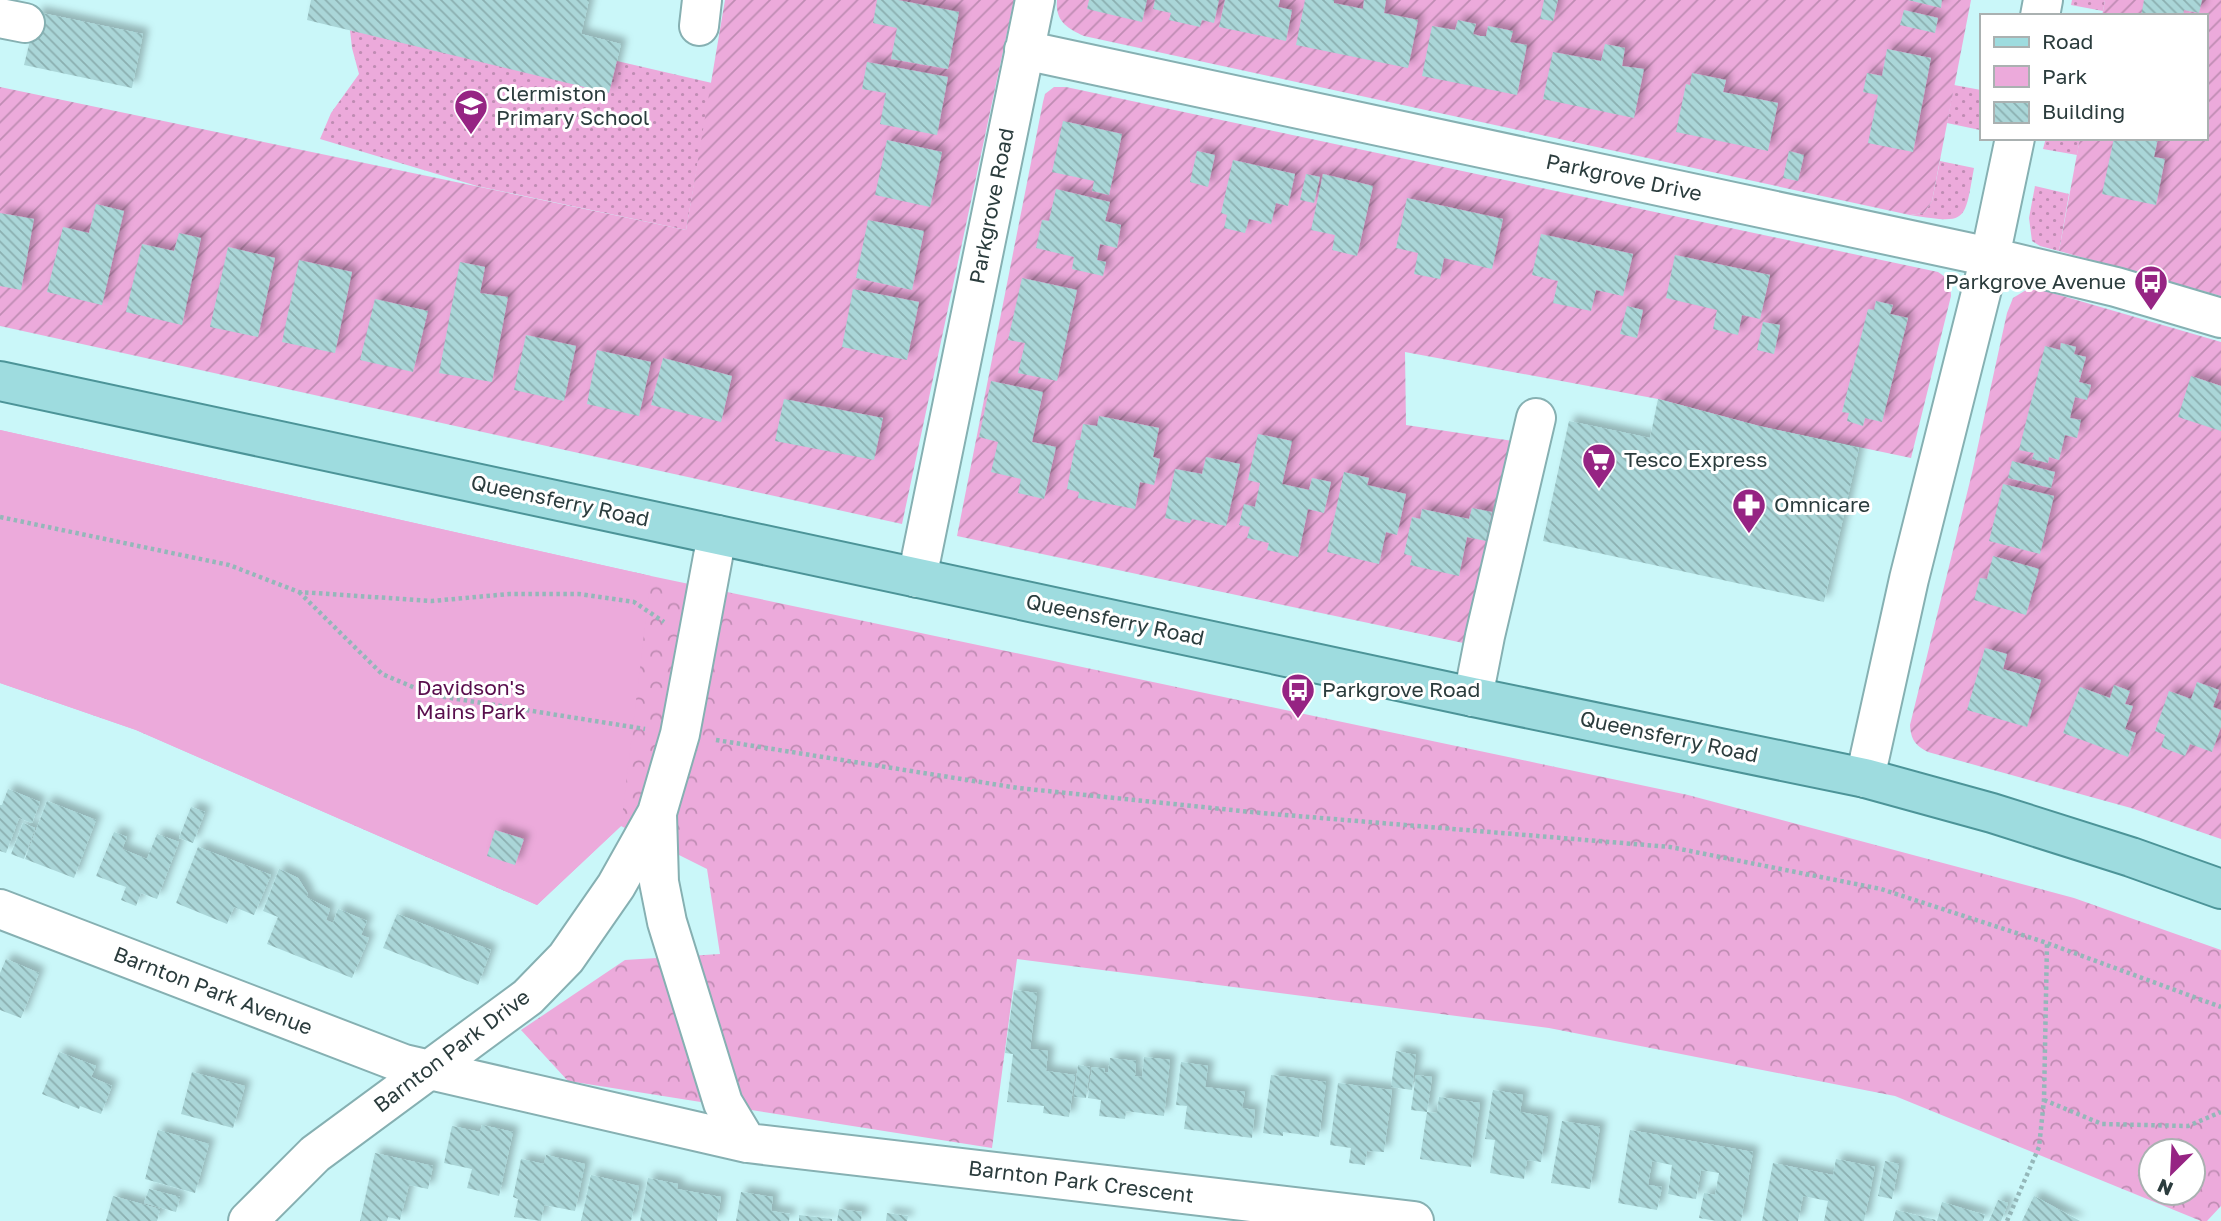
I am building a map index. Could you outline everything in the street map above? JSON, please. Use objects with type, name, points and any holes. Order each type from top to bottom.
[{"type":"main road","name":"Queensferry Road","points":[[0,381],[1473,697],[1865,778],[1992,813],[2131,857],[2221,890]]},
{"type":"street","name":"Parkgrove Road","points":[[917,578],[1035,0]]},
{"type":"street","name":"Parkgrove Drive","points":[[1024,50],[1990,257],[2116,287],[2221,318]]},
{"type":"street","points":[[1865,778],[1909,579],[1990,257],[2014,140]]},
{"type":"street","points":[[1473,697],[1536,418]]},
{"type":"street","name":"Barnton Park Drive","points":[[248,1221],[315,1154],[528,997],[566,958],[616,886],[657,813],[680,734],[717,535]]},
{"type":"street","points":[[657,813],[659,882],[667,922],[723,1103],[747,1143]]},
{"type":"street","name":"Barnton Park Avenue","points":[[0,909],[404,1064],[428,1070]]},
{"type":"street","name":"Barnton Park Crescent","points":[[428,1070],[747,1143],[1414,1221]]},
{"type":"path","points":[[0,517],[229,565],[299,592],[432,601],[509,594],[579,594],[634,602],[667,624]]},
{"type":"path","points":[[299,592],[382,674],[432,695],[1017,788],[1261,813],[1670,846],[1881,890],[2047,943],[2221,1007]]},
{"type":"path","points":[[2007,1221],[2039,1147],[2044,1100],[2047,943]]},
{"type":"path","points":[[2044,1100],[2102,1124],[2188,1126],[2221,1112]]},
{"type":"green space","points":[[725,0],[1014,0],[902,524],[0,326],[0,87],[686,230]]},
{"type":"green space","points":[[1057,0],[1971,0],[1932,201],[1924,213],[1910,215],[1084,36],[1060,19]]},
{"type":"green space","points":[[2072,0],[2105,0],[2103,11],[2071,5]]},
{"type":"green space","points":[[2105,0],[2221,0],[2221,296],[2059,251],[2080,140],[2207,140],[2207,14],[2102,14]]},
{"type":"green space","points":[[350,30],[617,61],[712,83],[686,230],[477,186],[320,139],[331,113],[359,74]]},
{"type":"green space","points":[[1954,85],[1980,90],[1980,130],[1947,123]]},
{"type":"green space","points":[[1054,87],[1066,87],[1938,272],[1948,282],[1951,296],[1911,458],[1759,426],[1658,399],[1405,352],[1406,425],[1513,441],[1468,644],[957,536],[1043,102],[1045,94]]},
{"type":"green space","points":[[2045,140],[2080,140],[2077,155],[2043,149]]},
{"type":"green space","points":[[1940,161],[1974,168],[1965,209],[1960,216],[1953,219],[1910,215],[1924,213],[1932,201]]},
{"type":"green space","points":[[2035,186],[2069,194],[2059,251],[2032,241],[2029,218]]},
{"type":"green space","points":[[2026,290],[2042,290],[2221,342],[2221,839],[2131,808],[1928,752],[1917,744],[1911,735],[1910,725],[1972,473],[2007,313],[2013,298]]},
{"type":"green space","points":[[0,430],[651,576],[1688,795],[2074,898],[2221,950],[2221,1206],[2207,1221],[2167,1207],[2207,1207],[2207,1137],[2137,1137],[2137,1195],[1895,1096],[1549,1028],[1017,959],[992,1148],[568,1081],[521,1030],[625,960],[720,954],[707,869],[621,826],[537,905],[136,730],[0,683]]},
{"type":"green space","name":"Davidson's Mains Park","points":[[0,430],[651,576],[621,826],[537,905],[136,730],[0,683]]},
{"type":"building","points":[[311,0],[589,0],[581,34],[621,44],[609,93],[307,20]]},
{"type":"building","points":[[877,0],[898,0],[959,12],[948,69],[891,59],[897,28],[873,23]]},
{"type":"building","points":[[1089,0],[1147,0],[1142,22],[1087,9]]},
{"type":"building","points":[[1155,0],[1219,0],[1214,23],[1202,20],[1200,27],[1169,20],[1171,13],[1153,9]]},
{"type":"building","points":[[1225,0],[1280,0],[1278,7],[1292,10],[1286,41],[1219,27]]},
{"type":"building","points":[[1305,0],[1334,0],[1334,3],[1363,9],[1364,0],[1386,0],[1384,13],[1418,20],[1408,68],[1296,45]]},
{"type":"building","points":[[1544,0],[1558,0],[1553,21],[1540,19]]},
{"type":"building","points":[[1908,0],[1942,0],[1941,8]]},
{"type":"building","points":[[2144,0],[2202,0],[2199,13],[2184,10],[2183,14],[2141,14]]},
{"type":"building","points":[[1904,10],[1938,18],[1935,33],[1900,25]]},
{"type":"building","points":[[37,12],[143,34],[132,88],[24,65]]},
{"type":"building","points":[[1458,20],[1476,24],[1473,34],[1480,36],[1486,36],[1488,26],[1513,31],[1510,42],[1527,45],[1517,95],[1422,76],[1432,26],[1455,30]]},
{"type":"building","points":[[1605,44],[1625,48],[1622,66],[1644,69],[1634,118],[1543,99],[1553,52],[1601,61]]},
{"type":"building","points":[[1887,49],[1931,58],[1913,152],[1868,143],[1878,95],[1863,92],[1867,73],[1882,76]]},
{"type":"building","points":[[867,62],[948,77],[937,135],[880,124],[886,93],[862,89]]},
{"type":"building","points":[[1692,73],[1726,80],[1723,92],[1778,103],[1768,151],[1676,132],[1686,84],[1690,85]]},
{"type":"building","points":[[1063,121],[1122,134],[1109,195],[1092,191],[1094,181],[1052,172]]},
{"type":"building","points":[[887,140],[942,152],[930,207],[875,195]]},
{"type":"building","points":[[2114,140],[2158,140],[2154,157],[2165,159],[2156,205],[2102,194]]},
{"type":"building","points":[[1197,151],[1215,155],[1208,187],[1190,182]]},
{"type":"building","points":[[1789,151],[1804,155],[1798,181],[1783,178]]},
{"type":"building","points":[[1233,160],[1295,174],[1288,206],[1276,203],[1271,224],[1249,219],[1245,233],[1224,228],[1227,215],[1221,213]]},
{"type":"building","points":[[1306,174],[1320,177],[1314,203],[1300,200]]},
{"type":"building","points":[[1323,174],[1373,186],[1357,256],[1332,250],[1335,235],[1311,230]]},
{"type":"building","points":[[1056,189],[1110,202],[1105,221],[1121,225],[1117,248],[1100,244],[1097,260],[1106,262],[1103,276],[1072,269],[1074,257],[1036,248],[1042,220],[1049,221]]},
{"type":"building","points":[[1407,198],[1503,219],[1492,269],[1444,258],[1440,279],[1414,274],[1418,253],[1396,248]]},
{"type":"building","points":[[96,204],[124,211],[102,305],[47,292],[63,227],[89,233]]},
{"type":"building","points":[[0,213],[34,219],[21,290],[0,286]]},
{"type":"building","points":[[868,220],[924,231],[912,290],[856,278]]},
{"type":"building","points":[[179,233],[201,238],[182,325],[126,312],[142,244],[174,251]]},
{"type":"building","points":[[1541,234],[1633,254],[1623,296],[1596,290],[1591,311],[1553,303],[1558,281],[1532,275]]},
{"type":"building","points":[[228,247],[275,258],[258,337],[210,327]]},
{"type":"building","points":[[1675,255],[1770,275],[1760,319],[1742,315],[1738,335],[1713,329],[1717,310],[1666,298]]},
{"type":"building","points":[[299,260],[352,272],[335,353],[282,342]]},
{"type":"building","points":[[460,262],[485,267],[480,293],[508,297],[492,382],[439,373]]},
{"type":"building","points":[[1022,278],[1077,290],[1057,381],[1018,373],[1025,343],[1008,340]]},
{"type":"building","points":[[853,289],[919,302],[907,360],[842,347]]},
{"type":"building","points":[[375,299],[428,311],[413,372],[360,360]]},
{"type":"building","points":[[1876,301],[1893,305],[1890,314],[1908,318],[1882,422],[1865,418],[1863,426],[1847,421],[1849,413],[1842,412],[1868,309],[1874,310]]},
{"type":"building","points":[[1627,306],[1643,310],[1637,338],[1620,334]]},
{"type":"building","points":[[1763,322],[1780,325],[1774,354],[1757,350]]},
{"type":"building","points":[[526,335],[576,346],[564,401],[514,390]]},
{"type":"building","points":[[2061,343],[2076,347],[2074,354],[2086,357],[2079,382],[2091,385],[2087,400],[2075,397],[2070,418],[2081,420],[2077,438],[2065,435],[2059,460],[2049,457],[2048,463],[2032,459],[2034,453],[2019,450],[2045,346],[2060,350]]},
{"type":"building","points":[[597,350],[651,362],[639,416],[587,404]]},
{"type":"building","points":[[663,358],[732,376],[721,422],[651,405]]},
{"type":"building","points":[[2191,376],[2221,386],[2221,431],[2178,417]]},
{"type":"building","points":[[991,381],[1043,392],[1032,442],[1056,447],[1044,499],[1018,493],[1021,479],[991,472],[998,442],[979,437]]},
{"type":"building","points":[[784,399],[883,418],[874,460],[775,441]]},
{"type":"building","points":[[1658,399],[1759,426],[1859,448],[1824,602],[1543,541],[1569,421],[1650,438]]},
{"type":"building","points":[[1099,416],[1159,428],[1153,457],[1160,459],[1154,485],[1140,482],[1135,509],[1078,498],[1079,492],[1067,489],[1076,440],[1080,440],[1083,424],[1097,426]]},
{"type":"building","points":[[1258,434],[1292,441],[1282,484],[1309,490],[1312,478],[1331,482],[1324,513],[1308,509],[1298,557],[1267,550],[1269,543],[1247,538],[1250,527],[1239,525],[1244,504],[1255,507],[1260,483],[1248,480]]},
{"type":"building","points":[[1206,457],[1240,464],[1226,526],[1192,519],[1190,523],[1165,518],[1175,469],[1202,474]]},
{"type":"building","points":[[2012,461],[2055,472],[2051,488],[2008,478]]},
{"type":"building","points":[[1344,472],[1369,478],[1367,485],[1406,494],[1397,535],[1386,532],[1379,564],[1327,552]]},
{"type":"building","points":[[2003,484],[2054,496],[2040,554],[1989,541]]},
{"type":"building","points":[[1472,508],[1492,512],[1486,541],[1467,537],[1459,576],[1410,565],[1412,556],[1404,554],[1412,517],[1420,519],[1422,509],[1469,519]]},
{"type":"building","points":[[1993,556],[2039,569],[2026,615],[1974,600],[1980,578],[1987,579]]},
{"type":"building","points":[[1985,648],[2007,654],[2003,669],[2041,680],[2027,727],[1967,710]]},
{"type":"building","points":[[2197,682],[2219,690],[2213,707],[2221,710],[2221,727],[2212,752],[2190,744],[2185,756],[2161,747],[2165,735],[2155,731],[2169,691],[2191,699]]},
{"type":"building","points":[[2114,685],[2130,691],[2125,704],[2133,706],[2125,729],[2136,733],[2128,757],[2063,733],[2080,687],[2110,698]]},
{"type":"building","points":[[8,789],[40,802],[32,823],[19,818],[6,853],[0,851],[0,805]]},
{"type":"building","points":[[47,801],[96,820],[74,878],[25,859]]},
{"type":"building","points":[[191,807],[205,812],[193,843],[179,838]]},
{"type":"building","points":[[23,823],[35,828],[24,859],[11,854]]},
{"type":"building","points":[[495,830],[524,839],[515,865],[487,856]]},
{"type":"building","points":[[114,832],[127,837],[122,849],[147,859],[157,834],[179,842],[157,899],[141,893],[136,906],[121,900],[126,887],[96,876]]},
{"type":"building","points":[[198,847],[271,875],[254,915],[234,907],[227,924],[176,903]]},
{"type":"building","points":[[279,869],[298,878],[308,894],[306,897],[330,909],[326,920],[333,923],[338,909],[367,921],[361,935],[369,938],[352,978],[267,944],[278,917],[263,911]]},
{"type":"building","points":[[397,914],[491,950],[478,985],[383,948]]},
{"type":"building","points":[[6,959],[39,973],[21,1018],[0,1010],[0,973]]},
{"type":"building","points":[[1014,990],[1037,993],[1030,1049],[1048,1051],[1046,1071],[1075,1075],[1069,1117],[1043,1113],[1044,1106],[1007,1102],[1013,1054],[1005,1053]]},
{"type":"building","points":[[1396,1051],[1416,1055],[1412,1090],[1391,1087]]},
{"type":"building","points":[[59,1052],[96,1066],[91,1077],[112,1086],[101,1114],[80,1106],[79,1109],[42,1094]]},
{"type":"building","points":[[1144,1057],[1170,1060],[1164,1116],[1126,1111],[1125,1119],[1099,1116],[1101,1100],[1088,1098],[1092,1067],[1105,1069],[1104,1073],[1108,1072],[1110,1058],[1136,1061],[1135,1076],[1142,1077]]},
{"type":"building","points":[[1181,1062],[1208,1066],[1205,1087],[1245,1092],[1242,1108],[1255,1110],[1252,1138],[1184,1129],[1187,1106],[1176,1105]]},
{"type":"building","points":[[1078,1065],[1090,1067],[1086,1098],[1074,1097]]},
{"type":"building","points":[[192,1072],[245,1086],[233,1128],[181,1114]]},
{"type":"building","points":[[1271,1075],[1326,1082],[1319,1137],[1283,1132],[1283,1136],[1263,1133]]},
{"type":"building","points":[[1416,1075],[1432,1077],[1427,1112],[1411,1110]]},
{"type":"building","points":[[1338,1083],[1392,1090],[1384,1152],[1367,1151],[1365,1165],[1349,1163],[1351,1148],[1330,1145]]},
{"type":"building","points":[[1493,1090],[1523,1095],[1520,1112],[1548,1117],[1541,1162],[1527,1160],[1524,1179],[1490,1173],[1495,1140],[1485,1139]]},
{"type":"building","points":[[1439,1097],[1480,1103],[1471,1167],[1420,1159],[1427,1112],[1437,1113]]},
{"type":"building","points":[[1562,1121],[1600,1127],[1590,1189],[1551,1183]]},
{"type":"building","points":[[482,1125],[513,1132],[499,1196],[467,1188],[472,1169],[444,1163],[452,1126],[480,1132]]},
{"type":"building","points":[[158,1130],[209,1144],[195,1193],[145,1179]]},
{"type":"building","points":[[1630,1130],[1753,1152],[1741,1221],[1699,1218],[1704,1193],[1715,1195],[1719,1173],[1701,1170],[1696,1199],[1683,1197],[1668,1194],[1672,1165],[1652,1161],[1648,1185],[1662,1187],[1657,1210],[1618,1203]]},
{"type":"building","points":[[375,1153],[433,1166],[428,1189],[409,1185],[400,1220],[388,1217],[387,1221],[360,1221]]},
{"type":"building","points":[[546,1155],[585,1164],[575,1211],[544,1205],[541,1221],[514,1217],[518,1199],[513,1197],[521,1159],[544,1164]]},
{"type":"building","points":[[1836,1159],[1875,1167],[1864,1221],[1824,1221],[1828,1201],[1803,1196],[1798,1221],[1762,1221],[1773,1163],[1833,1175]]},
{"type":"building","points":[[1885,1161],[1899,1164],[1892,1199],[1878,1196]]},
{"type":"building","points":[[591,1175],[639,1186],[631,1221],[581,1221]]},
{"type":"building","points":[[648,1178],[678,1184],[677,1189],[721,1197],[717,1221],[640,1221]]},
{"type":"building","points":[[149,1189],[180,1197],[176,1212],[144,1203]]},
{"type":"building","points":[[741,1192],[773,1197],[771,1211],[790,1214],[789,1221],[736,1221]]},
{"type":"building","points":[[113,1196],[160,1209],[157,1221],[106,1221]]},
{"type":"building","points":[[2034,1196],[2080,1221],[2022,1221]]},
{"type":"building","points":[[1998,1200],[2008,1203],[2001,1221],[1989,1221]]},
{"type":"building","points":[[1942,1202],[1985,1215],[1983,1221],[1937,1221]]},
{"type":"building","points":[[839,1209],[862,1212],[861,1221],[837,1221]]},
{"type":"building","points":[[1896,1210],[1936,1220],[1893,1221]]},
{"type":"building","points":[[887,1213],[908,1216],[907,1221],[886,1221]]},
{"type":"building","points":[[799,1215],[832,1219],[832,1221],[799,1221]]},
{"type":"place","name":"Clermiston Primary School","points":[[471,136]]},
{"type":"place","name":"Parkgrove Avenue","points":[[2151,312]]},
{"type":"place","name":"Tesco Express","points":[[1599,490]]},
{"type":"place","name":"Omnicare","points":[[1749,535]]},
{"type":"place","name":"Parkgrove Road","points":[[1298,720]]}]
